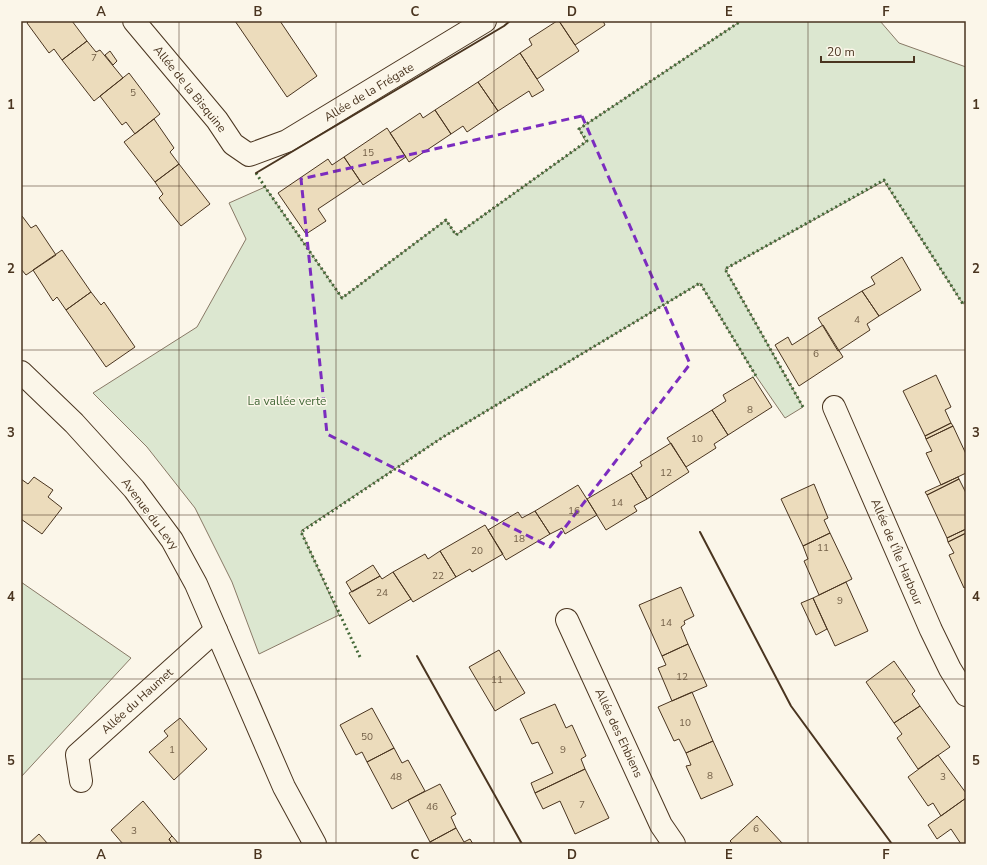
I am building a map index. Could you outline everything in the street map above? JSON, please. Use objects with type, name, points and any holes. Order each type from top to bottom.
[{"type":"street","name":"Allée de la Bisquine","points":[[134,21],[217,120],[233,144],[248,155]]},
{"type":"street","name":"Allée de la Frégate","points":[[248,155],[287,141],[485,21]]},
{"type":"street","name":"Avenue du Levy","points":[[21,372],[74,423],[134,489],[172,540],[196,584],[284,787],[315,844]]},
{"type":"street","name":"Allée de l'Île Harbour","points":[[834,407],[931,630],[950,669],[966,695]]},
{"type":"street","name":"Allée des Ehbiens","points":[[567,620],[661,825],[674,844]]},
{"type":"street","name":"Allée du Haumet","points":[[80,781],[77,755],[216,630]]},
{"type":"highlighted area","points":[[582,116],[690,364],[550,547],[327,434],[301,179]]},
{"type":"green space","name":"La vallée verte","points":[[741,21],[880,21],[899,43],[966,67],[966,302],[963,304],[884,181],[725,269],[803,407],[785,418],[756,376],[700,283],[443,437],[301,531],[339,615],[259,654],[232,582],[195,508],[147,447],[93,393],[197,327],[246,239],[229,203],[265,187],[342,298],[446,220],[456,235],[586,142],[579,129]]},
{"type":"green space","points":[[21,582],[131,658],[21,777]]},
{"type":"building","points":[[29,21],[72,21],[87,41],[62,60],[54,49],[49,53],[27,23]]},
{"type":"building","points":[[235,21],[280,21],[317,76],[287,97]]},
{"type":"building","points":[[559,21],[579,51],[537,79],[520,53],[532,45],[529,39]]},
{"type":"building","points":[[559,21],[603,21],[605,25],[575,45]]},
{"type":"building","points":[[87,41],[96,52],[100,50],[123,78],[94,101],[62,60]]},
{"type":"building","points":[[110,51],[117,61],[113,65],[105,55]]},
{"type":"building","points":[[520,53],[544,90],[532,97],[529,91],[498,111],[478,82]]},
{"type":"building","points":[[129,73],[160,114],[135,134],[126,122],[122,125],[100,96]]},
{"type":"building","points":[[478,82],[498,111],[467,132],[463,126],[451,134],[435,110]]},
{"type":"building","points":[[435,110],[451,134],[409,162],[390,133],[420,113],[423,118]]},
{"type":"building","points":[[154,119],[174,148],[170,152],[179,164],[155,182],[124,142]]},
{"type":"building","points":[[387,128],[406,157],[363,185],[344,157]]},
{"type":"building","points":[[344,157],[360,181],[318,209],[326,221],[306,234],[278,193],[328,159],[332,165]]},
{"type":"building","points":[[179,164],[210,204],[181,226],[159,198],[163,194],[155,182]]},
{"type":"building","points":[[22,216],[31,228],[36,225],[56,255],[26,275],[21,269]]},
{"type":"building","points":[[62,250],[91,292],[66,310],[57,297],[53,301],[33,270]]},
{"type":"building","points":[[902,257],[921,290],[879,316],[862,291],[875,284],[871,277]]},
{"type":"building","points":[[862,291],[879,316],[867,324],[870,330],[838,351],[818,318]]},
{"type":"building","points":[[91,292],[101,305],[104,302],[135,347],[106,367],[66,310]]},
{"type":"building","points":[[823,325],[843,357],[799,386],[775,345],[788,337],[792,345]]},
{"type":"building","points":[[936,375],[951,407],[945,410],[951,423],[925,436],[903,391]]},
{"type":"building","points":[[753,377],[772,407],[728,435],[712,410],[726,401],[723,395]]},
{"type":"building","points":[[712,410],[728,435],[714,444],[716,448],[686,467],[667,438]]},
{"type":"building","points":[[951,423],[953,426],[926,439],[925,436]]},
{"type":"building","points":[[953,426],[966,454],[966,473],[941,485],[926,453],[932,451],[926,439]]},
{"type":"building","points":[[671,443],[689,472],[647,499],[631,473],[642,466],[640,462]]},
{"type":"building","points":[[631,473],[647,499],[634,506],[637,511],[606,530],[587,499]]},
{"type":"building","points":[[34,477],[53,490],[48,497],[62,508],[42,534],[21,519],[21,479],[28,484]]},
{"type":"building","points":[[958,477],[959,479],[927,495],[925,492]]},
{"type":"building","points":[[959,479],[966,493],[966,529],[947,538],[927,495]]},
{"type":"building","points":[[814,484],[828,518],[824,520],[830,533],[803,546],[781,499]]},
{"type":"building","points":[[578,485],[597,515],[565,534],[562,528],[550,534],[535,511]]},
{"type":"building","points":[[535,511],[550,534],[506,560],[488,530],[518,512],[522,518]]},
{"type":"building","points":[[485,525],[503,554],[472,572],[470,569],[456,577],[440,551]]},
{"type":"building","points":[[966,529],[966,533],[948,542],[947,538]]},
{"type":"building","points":[[830,533],[852,579],[819,595],[804,561],[808,559],[803,546]]},
{"type":"building","points":[[966,533],[966,587],[964,588],[949,555],[954,553],[948,542]]},
{"type":"building","points":[[440,551],[456,577],[413,602],[393,572],[425,554],[428,559]]},
{"type":"building","points":[[373,565],[380,576],[352,592],[346,582]]},
{"type":"building","points":[[393,572],[411,599],[369,624],[349,593],[380,576],[382,579]]},
{"type":"building","points":[[846,582],[868,631],[835,646],[813,598]]},
{"type":"building","points":[[681,587],[694,616],[684,621],[685,624],[681,627],[688,644],[662,656],[639,605]]},
{"type":"building","points":[[813,598],[827,629],[816,635],[801,603]]},
{"type":"building","points":[[688,644],[707,686],[672,701],[658,668],[666,665],[662,656]]},
{"type":"building","points":[[499,650],[525,693],[495,711],[469,667]]},
{"type":"building","points":[[894,661],[915,691],[912,694],[920,706],[894,723],[866,682]]},
{"type":"building","points":[[692,692],[713,741],[686,753],[679,739],[674,741],[658,707]]},
{"type":"building","points":[[555,704],[566,728],[572,725],[586,756],[581,759],[585,769],[535,793],[531,783],[553,773],[538,742],[532,744],[520,719]]},
{"type":"building","points":[[920,706],[950,747],[918,769],[897,738],[902,734],[894,723]]},
{"type":"building","points":[[372,708],[394,748],[367,762],[362,752],[356,755],[340,725]]},
{"type":"building","points":[[180,718],[207,749],[174,780],[149,752],[168,736],[164,731]]},
{"type":"building","points":[[713,741],[733,785],[701,799],[686,766],[691,765],[686,753]]},
{"type":"building","points":[[394,748],[402,763],[408,760],[425,791],[392,809],[367,762]]},
{"type":"building","points":[[938,755],[966,793],[966,798],[941,816],[933,803],[928,806],[908,777]]},
{"type":"building","points":[[585,769],[609,818],[575,834],[560,801],[543,809],[535,793]]},
{"type":"building","points":[[440,784],[456,814],[451,817],[456,828],[430,842],[408,800]]},
{"type":"building","points":[[966,798],[966,844],[961,844],[951,829],[937,839],[928,825]]},
{"type":"building","points":[[143,801],[172,836],[169,839],[172,844],[123,844],[111,830]]},
{"type":"building","points":[[757,816],[783,844],[733,844],[730,841]]},
{"type":"building","points":[[456,828],[464,842],[470,839],[473,844],[431,844],[430,842]]},
{"type":"building","points":[[39,834],[48,844],[28,844]]},
{"type":"building","points":[[172,836],[179,844],[172,844],[169,839]]},
{"type":"hedge","points":[[256,173],[342,298],[446,220],[456,235],[587,141],[579,129],[741,21]]},
{"type":"hedge","points":[[803,407],[725,269],[884,180],[963,304],[966,302]]},
{"type":"hedge","points":[[360,657],[301,532],[443,437],[700,283],[756,376],[753,377]]},
{"type":"wall","points":[[256,173],[504,26],[510,21]]},
{"type":"wall","points":[[700,532],[791,706],[892,844]]},
{"type":"wall","points":[[417,656],[522,844]]}]
